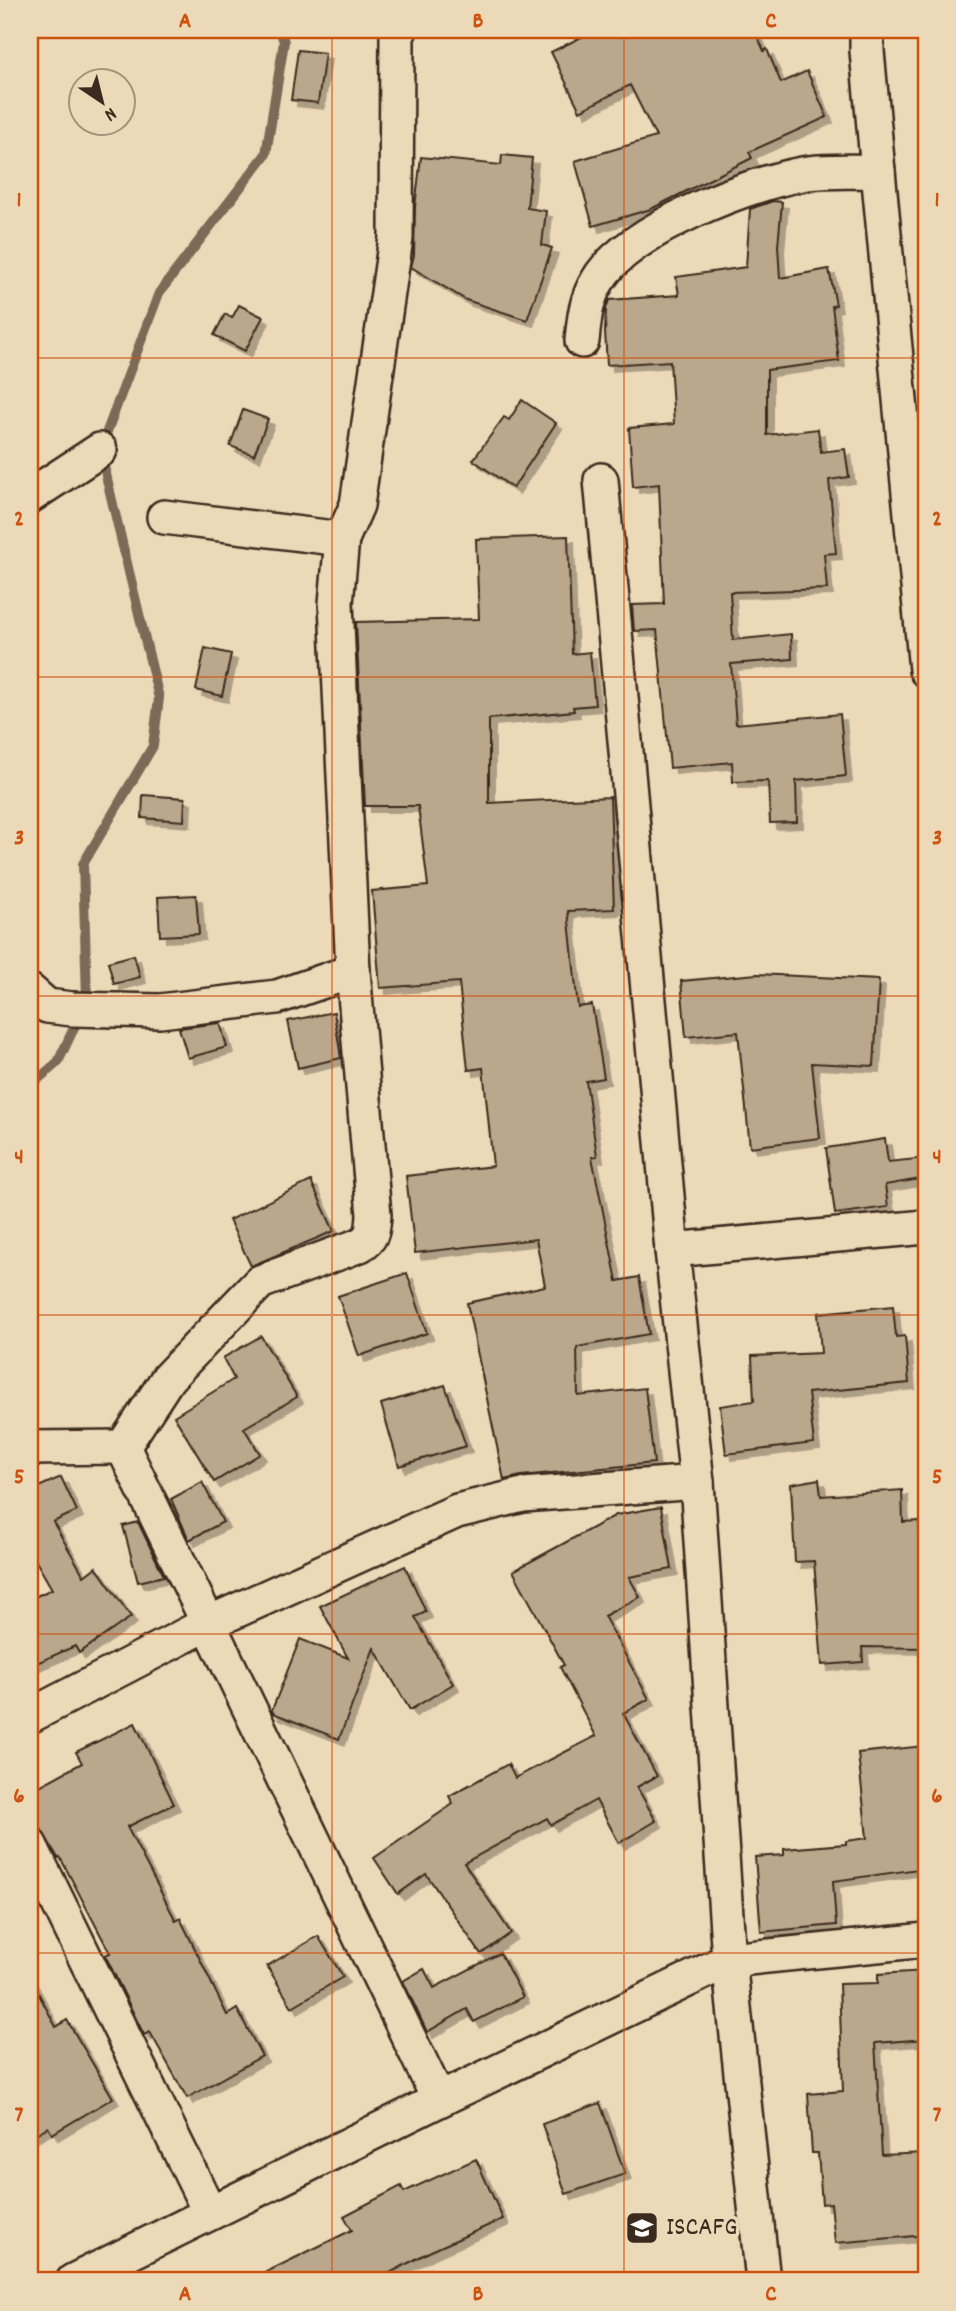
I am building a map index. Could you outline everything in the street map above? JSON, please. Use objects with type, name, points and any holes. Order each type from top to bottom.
[{"type":"street","points":[[123,1447],[168,1378],[260,1282],[360,1245],[368,1241],[373,1233],[374,1215],[353,971],[336,603],[342,540],[358,505],[396,238],[397,35],[400,30]]},
{"type":"street","points":[[867,30],[926,670]]},
{"type":"street","points":[[582,341],[586,304],[599,278],[630,246],[697,209],[752,187],[810,173],[878,171]]},
{"type":"street","points":[[30,496],[100,450]]},
{"type":"street","points":[[601,480],[672,1250],[697,1482],[729,1959],[763,2281]]},
{"type":"street","points":[[164,517],[342,540]]},
{"type":"street","points":[[30,991],[47,1006],[160,1011],[277,997],[353,971]]},
{"type":"street","points":[[672,1250],[926,1227]]},
{"type":"street","points":[[30,1448],[123,1447]]},
{"type":"street","points":[[123,1447],[439,2100]]},
{"type":"street","points":[[30,1716],[209,1623],[457,1511],[523,1495],[697,1482]]},
{"type":"street","points":[[30,1845],[209,2213]]},
{"type":"street","points":[[73,2281],[729,1959],[926,1940]]},
{"type":"building","points":[[596,30],[755,30],[764,51],[767,49],[781,83],[807,71],[827,117],[749,152],[752,158],[651,209],[593,226],[575,161],[656,137],[630,85],[580,111],[551,52]]},
{"type":"building","points":[[298,50],[325,53],[318,103],[291,100]]},
{"type":"building","points":[[502,155],[532,158],[527,208],[546,211],[542,245],[552,248],[527,320],[466,300],[411,267],[421,157],[501,165]]},
{"type":"building","points":[[773,201],[782,202],[778,246],[780,278],[829,269],[836,305],[832,306],[839,361],[767,370],[767,435],[818,429],[821,452],[845,449],[849,477],[829,480],[836,553],[824,554],[827,589],[730,592],[733,640],[791,634],[792,659],[731,664],[736,724],[840,714],[846,776],[796,781],[797,822],[770,823],[768,781],[733,782],[732,762],[670,768],[657,630],[634,631],[632,605],[664,604],[659,484],[633,487],[629,428],[674,424],[670,361],[607,365],[605,332],[609,300],[679,295],[676,277],[746,267],[750,209]]},
{"type":"building","points":[[239,305],[263,317],[245,351],[214,335],[225,314],[232,318]]},
{"type":"building","points":[[522,400],[556,423],[513,488],[473,460],[504,417],[509,420]]},
{"type":"building","points":[[243,410],[268,419],[254,455],[230,446]]},
{"type":"building","points":[[568,536],[572,654],[590,652],[595,705],[573,707],[574,711],[489,719],[489,803],[610,797],[614,909],[568,911],[578,1007],[592,1005],[604,1078],[586,1081],[597,1156],[592,1157],[617,1281],[639,1277],[649,1334],[577,1347],[578,1396],[645,1388],[654,1463],[504,1480],[467,1303],[545,1286],[536,1239],[415,1253],[406,1176],[493,1166],[483,1068],[468,1070],[459,982],[380,988],[372,891],[428,886],[418,806],[365,806],[356,622],[479,619],[476,539]]},
{"type":"building","points":[[205,648],[231,654],[222,696],[196,690]]},
{"type":"building","points":[[143,795],[185,798],[184,821],[142,818]]},
{"type":"building","points":[[196,895],[199,934],[160,936],[158,897]]},
{"type":"building","points":[[134,955],[140,977],[114,984],[108,962]]},
{"type":"building","points":[[757,974],[879,980],[874,1066],[812,1063],[820,1138],[750,1147],[738,1032],[686,1037],[681,981]]},
{"type":"building","points":[[334,1012],[341,1058],[298,1068],[288,1021]]},
{"type":"building","points":[[220,1023],[227,1047],[188,1058],[179,1028]]},
{"type":"building","points":[[885,1139],[888,1162],[926,1158],[926,1178],[885,1185],[888,1207],[835,1214],[826,1148]]},
{"type":"building","points":[[311,1181],[334,1231],[251,1266],[229,1220]]},
{"type":"building","points":[[407,1273],[427,1333],[359,1356],[338,1296]]},
{"type":"building","points":[[893,1306],[896,1337],[905,1336],[909,1383],[808,1393],[814,1443],[726,1454],[720,1406],[754,1401],[752,1356],[821,1353],[818,1313]]},
{"type":"building","points":[[261,1336],[297,1397],[244,1428],[260,1454],[214,1482],[174,1416],[234,1379],[223,1358]]},
{"type":"building","points":[[445,1385],[466,1446],[399,1466],[381,1404]]},
{"type":"building","points":[[61,1477],[77,1511],[53,1522],[84,1576],[96,1567],[131,1617],[79,1653],[75,1646],[30,1666],[30,1599],[52,1589],[30,1551],[30,1482],[34,1489]]},
{"type":"building","points":[[819,1479],[821,1496],[902,1490],[903,1522],[919,1521],[921,1557],[926,1557],[926,1648],[862,1647],[863,1662],[822,1665],[814,1561],[795,1562],[791,1484]]},
{"type":"building","points":[[202,1482],[223,1522],[189,1540],[171,1499]]},
{"type":"building","points":[[661,1507],[672,1569],[629,1577],[640,1597],[604,1616],[649,1699],[623,1713],[657,1776],[637,1787],[656,1821],[619,1843],[596,1800],[551,1825],[547,1818],[464,1863],[511,1933],[481,1954],[426,1874],[398,1894],[374,1858],[453,1804],[449,1796],[508,1764],[515,1778],[596,1736],[560,1667],[564,1665],[513,1571],[616,1515]]},
{"type":"building","points":[[138,1522],[164,1576],[138,1582],[123,1526]]},
{"type":"building","points":[[405,1566],[426,1612],[415,1617],[453,1684],[410,1710],[374,1648],[339,1739],[273,1713],[300,1639],[348,1658],[320,1606]]},
{"type":"building","points":[[135,1723],[174,1804],[127,1827],[176,1921],[180,1918],[227,2015],[237,2009],[262,2056],[187,2098],[150,2032],[144,2035],[105,1955],[110,1953],[60,1857],[58,1858],[41,1829],[30,1826],[30,1791],[82,1763],[76,1752]]},
{"type":"building","points":[[924,1746],[926,1868],[833,1881],[836,1925],[761,1932],[755,1857],[784,1855],[784,1849],[846,1844],[846,1841],[867,1838],[858,1753]]},
{"type":"building","points":[[318,1936],[343,1977],[292,2007],[267,1966]]},
{"type":"building","points":[[500,1953],[523,1997],[474,2022],[467,2009],[427,2032],[403,1981],[424,1969],[434,1988]]},
{"type":"building","points":[[926,1971],[926,2039],[875,2043],[882,2155],[926,2153],[926,2235],[835,2243],[831,2203],[822,2204],[818,2153],[812,2153],[808,2094],[843,2091],[839,1984],[878,1983],[878,1974]]},
{"type":"building","points":[[30,1977],[56,2027],[67,2020],[113,2098],[52,2134],[48,2127],[30,2137]]},
{"type":"building","points":[[600,2103],[625,2174],[566,2194],[542,2124]]},
{"type":"building","points":[[476,2159],[503,2219],[429,2252],[375,2281],[248,2281],[352,2230],[344,2216],[401,2186],[404,2192]]},
{"type":"waterway","points":[[30,1086],[58,1062],[87,1000],[83,864],[153,746],[159,698],[100,450],[159,293],[266,154],[284,42],[280,30]]},
{"type":"place","name":"ISCAFG","points":[[642,2228]]}]
